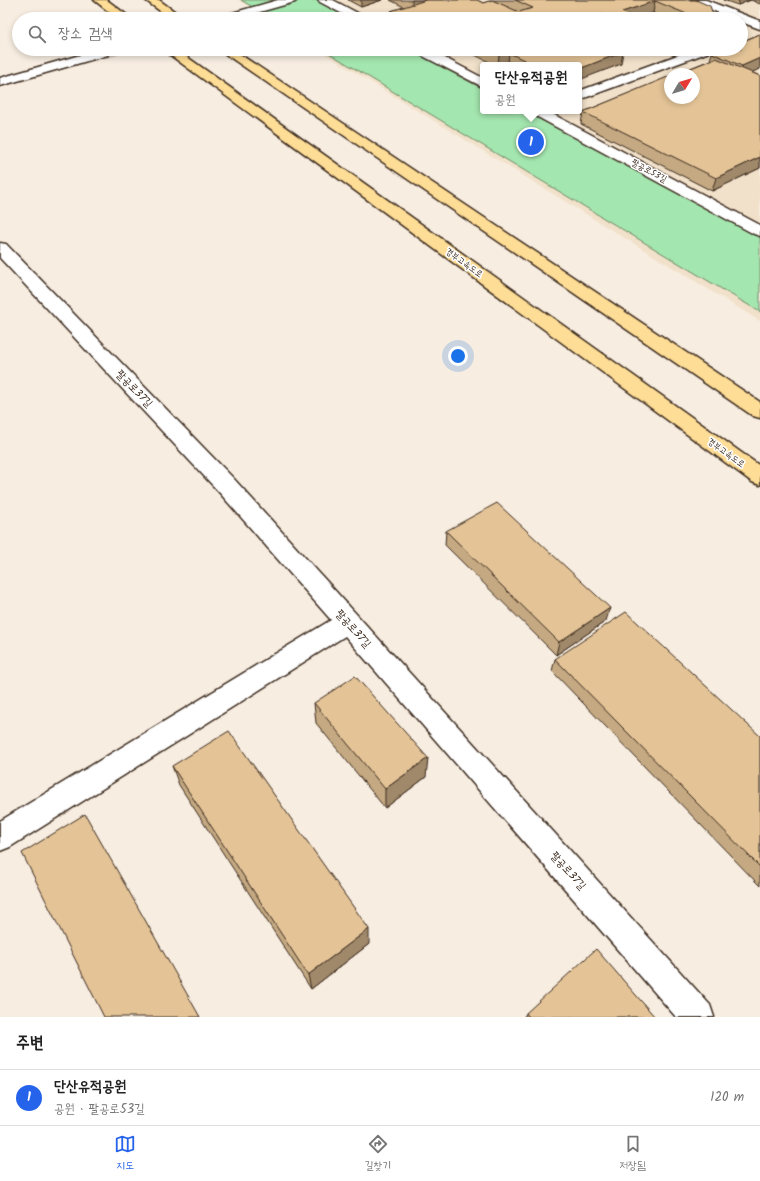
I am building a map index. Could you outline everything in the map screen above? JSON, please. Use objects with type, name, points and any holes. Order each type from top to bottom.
[{"type":"highway","points":[[100,0],[116,12]]},
{"type":"highway","points":[[151,0],[169,12]]},
{"type":"highway","name":"경부고속도로","points":[[178,56],[760,477]]},
{"type":"highway","points":[[234,56],[760,411]]},
{"type":"street","points":[[244,0],[259,9]]},
{"type":"street","points":[[248,12],[291,0]]},
{"type":"street","points":[[324,0],[347,12]]},
{"type":"street","points":[[696,0],[727,12]]},
{"type":"street","points":[[748,20],[760,25]]},
{"type":"street","points":[[748,33],[760,28]]},
{"type":"street","points":[[0,82],[90,56]]},
{"type":"street","points":[[431,56],[480,81]]},
{"type":"street","points":[[582,95],[686,56]]},
{"type":"street","name":"팔공로53길","points":[[544,114],[760,231]]},
{"type":"street","name":"팔공로37길","points":[[0,248],[226,485],[698,1017]]},
{"type":"street","points":[[0,837],[347,622]]},
{"type":"shaded area","points":[[238,0],[760,0],[760,321],[328,56],[748,56],[748,12],[258,12]]},
{"type":"green space","points":[[241,0],[316,0],[339,12],[261,12]]},
{"type":"green space","points":[[334,56],[421,56],[480,87],[480,114],[531,114],[760,236],[760,312]]},
{"type":"building","points":[[426,0],[477,0],[483,3],[492,0],[519,12],[393,12],[391,11]]},
{"type":"building","points":[[515,0],[696,0],[710,6],[712,12],[682,12],[655,1],[622,12],[519,12],[533,8]]},
{"type":"building","points":[[760,34],[760,58],[742,66],[719,56],[748,56],[748,39]]},
{"type":"building","points":[[516,56],[613,56],[582,68],[582,62],[528,62]]},
{"type":"building","points":[[716,58],[760,76],[760,157],[716,178],[583,112],[664,78],[664,104],[700,104],[700,68],[691,68]]},
{"type":"building","points":[[497,503],[610,608],[559,642],[446,531]]},
{"type":"building","points":[[626,612],[760,736],[760,867],[555,659]]},
{"type":"building","points":[[355,676],[428,758],[385,789],[314,703]]},
{"type":"building","points":[[229,731],[369,929],[308,975],[172,766]]},
{"type":"building","points":[[85,814],[200,1017],[104,1017],[22,853]]},
{"type":"building","points":[[596,949],[655,1017],[529,1017],[526,1013]]},
{"type":"place","name":"단산유적공원","points":[[531,142]]}]
